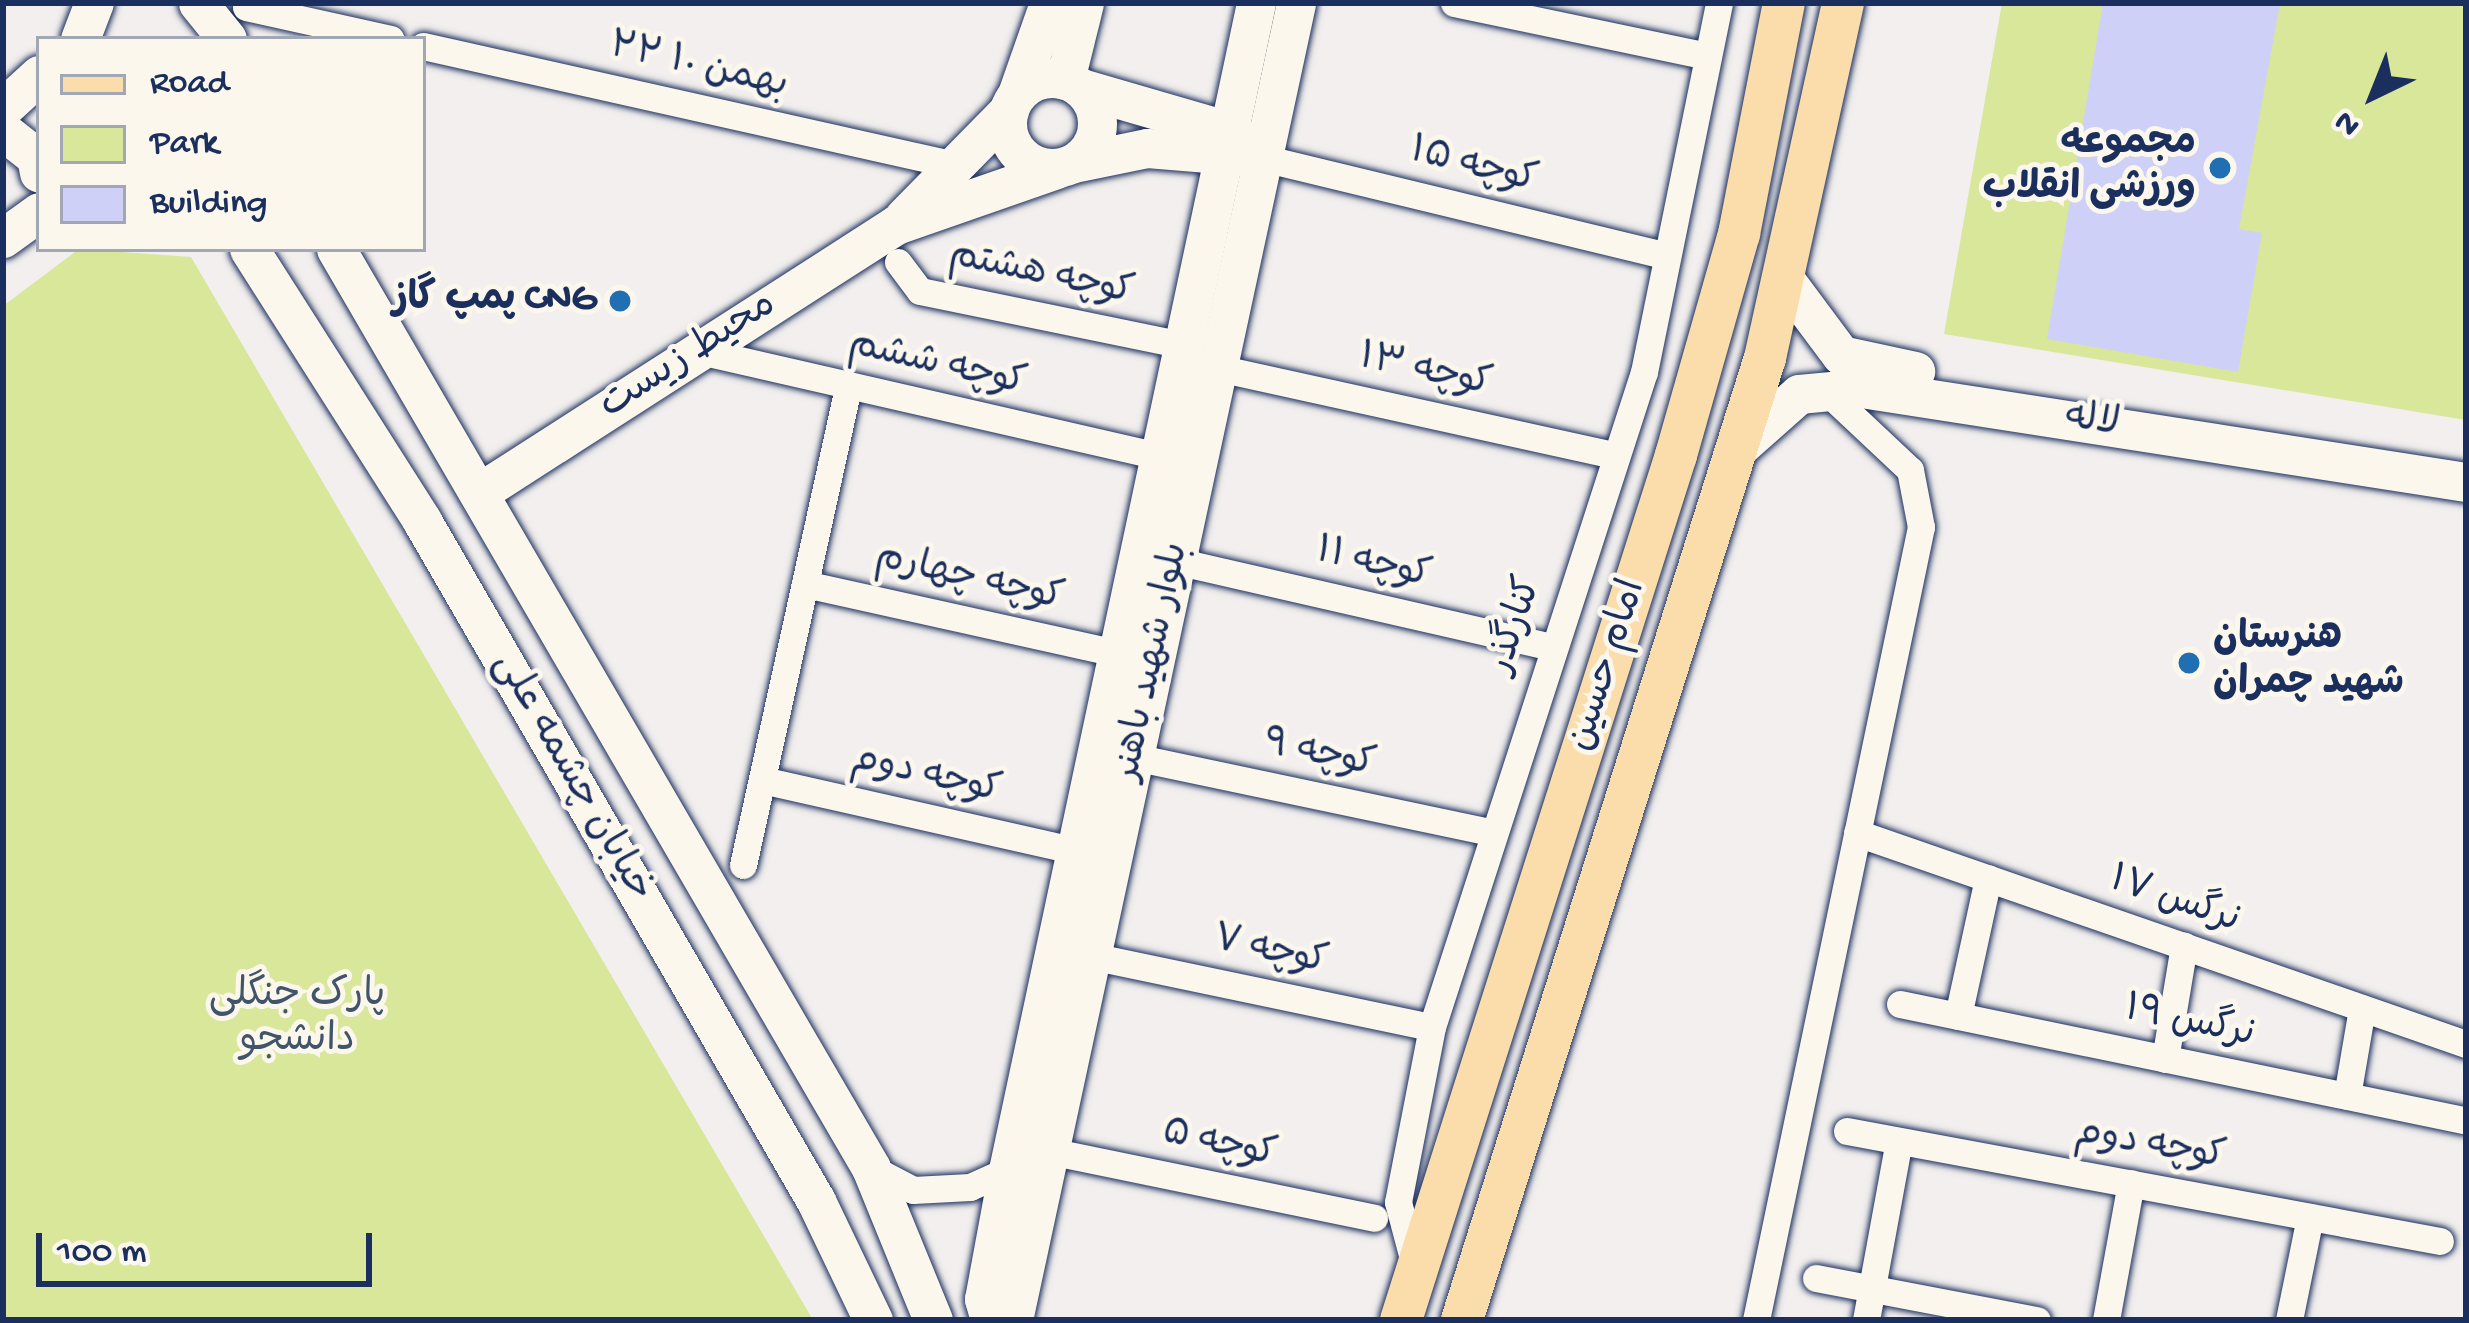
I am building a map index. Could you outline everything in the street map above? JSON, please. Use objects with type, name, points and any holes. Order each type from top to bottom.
[{"type":"main road","name":"امام حسین","points":[[1401,1320],[1676,455],[1739,234],[1784,3]]},
{"type":"main road","name":"امام حسین","points":[[1462,1320],[1737,449],[1785,280],[1843,3]]},
{"type":"street","points":[[198,3],[237,21],[364,36]]},
{"type":"street","points":[[1049,3],[1013,102],[1012,145],[1066,166],[1098,119],[1073,84],[1084,3]]},
{"type":"street","name":"بلوار شهید باهنر","points":[[990,1320],[984,1299],[1008,1170],[1256,3]]},
{"type":"street","name":"بلوار شهید باهنر","points":[[1013,1320],[1296,3]]},
{"type":"street","points":[[1454,3],[1708,56]]},
{"type":"street","name":"کنارگذر","points":[[1417,1272],[1398,1202],[1432,1027],[1489,832],[1644,372],[1664,255],[1719,3]]},
{"type":"street","name":"۲۲ بهمن ۱۰","points":[[426,47],[955,166]]},
{"type":"street","points":[[3,108],[36,77]]},
{"type":"street","points":[[1013,102],[1073,84],[1263,158]]},
{"type":"street","name":"محیط زیست","points":[[897,244],[955,166],[1013,102]]},
{"type":"street","points":[[3,131],[36,161]]},
{"type":"street","name":"محیط زیست","points":[[483,490],[700,351],[897,244],[1066,166],[1148,148],[1226,142]]},
{"type":"street","name":"کوچه ۱۵","points":[[1263,158],[1664,255]]},
{"type":"street","name":"کوچه هشتم","points":[[897,244],[920,290],[1182,345]]},
{"type":"street","name":"خیابان چشمه علی","points":[[250,252],[434,542],[816,1201],[873,1320]]},
{"type":"street","name":"خیابان چشمه علی","points":[[337,252],[483,490],[871,1168],[932,1320]]},
{"type":"street","points":[[1756,1320],[1922,500],[1890,443],[1834,373],[1785,280]]},
{"type":"street","name":"کوچه ششم","points":[[700,351],[1158,456]]},
{"type":"street","name":"کوچه ۱۳","points":[[1218,368],[1615,454]]},
{"type":"street","name":"لاله","points":[[1737,449],[1799,394],[1834,373],[2466,458]]},
{"type":"street","name":"لاله","points":[[1834,373],[1938,398],[2466,482]]},
{"type":"street","points":[[743,865],[848,386]]},
{"type":"street","name":"کوچه ۱۱","points":[[1176,560],[1552,647]]},
{"type":"street","name":"کوچه چهارم","points":[[805,584],[1115,653]]},
{"type":"street","name":"کوچه ۹","points":[[1134,757],[1489,832]]},
{"type":"street","name":"کوچه دوم","points":[[762,780],[1073,850]]},
{"type":"street","name":"نرگس ۱۷","points":[[1856,832],[2466,1044]]},
{"type":"street","points":[[1958,1016],[1988,878]]},
{"type":"street","points":[[2165,1059],[2184,946]]},
{"type":"street","name":"کوچه ۷","points":[[1091,956],[1432,1027]]},
{"type":"street","name":"نرگس ۱۹","points":[[1900,1004],[2463,1120]]},
{"type":"street","points":[[2347,1096],[2362,1008]]},
{"type":"street","name":"کوچه دوم","points":[[1846,1131],[2440,1241]]},
{"type":"street","points":[[1866,1320],[1899,1141]]},
{"type":"street","name":"کوچه ۵","points":[[1049,1151],[1374,1218]]},
{"type":"street","points":[[871,1168],[914,1190],[970,1187],[1008,1170]]},
{"type":"street","points":[[2106,1320],[2131,1183]]},
{"type":"street","points":[[2289,1320],[2310,1216]]},
{"type":"street","points":[[1816,1278],[2038,1320]]},
{"type":"green space","name":"مجموعه ورزشی انقلاب","points":[[2002,3],[2466,3],[2466,420],[1944,334]]},
{"type":"green space","name":"پارک جنگلی دانشجو","points":[[75,252],[191,257],[813,1320],[3,1320],[3,306]]},
{"type":"building","points":[[2103,3],[2280,3],[2239,229],[2262,233],[2238,372],[2047,339]]},
{"type":"place","name":"مجموعه ورزشی انقلاب","points":[[2220,168]]},
{"type":"place","name":"پمپ گاز CNG","points":[[620,301]]},
{"type":"place","name":"هنرستان شهید چمران","points":[[2189,663]]}]
